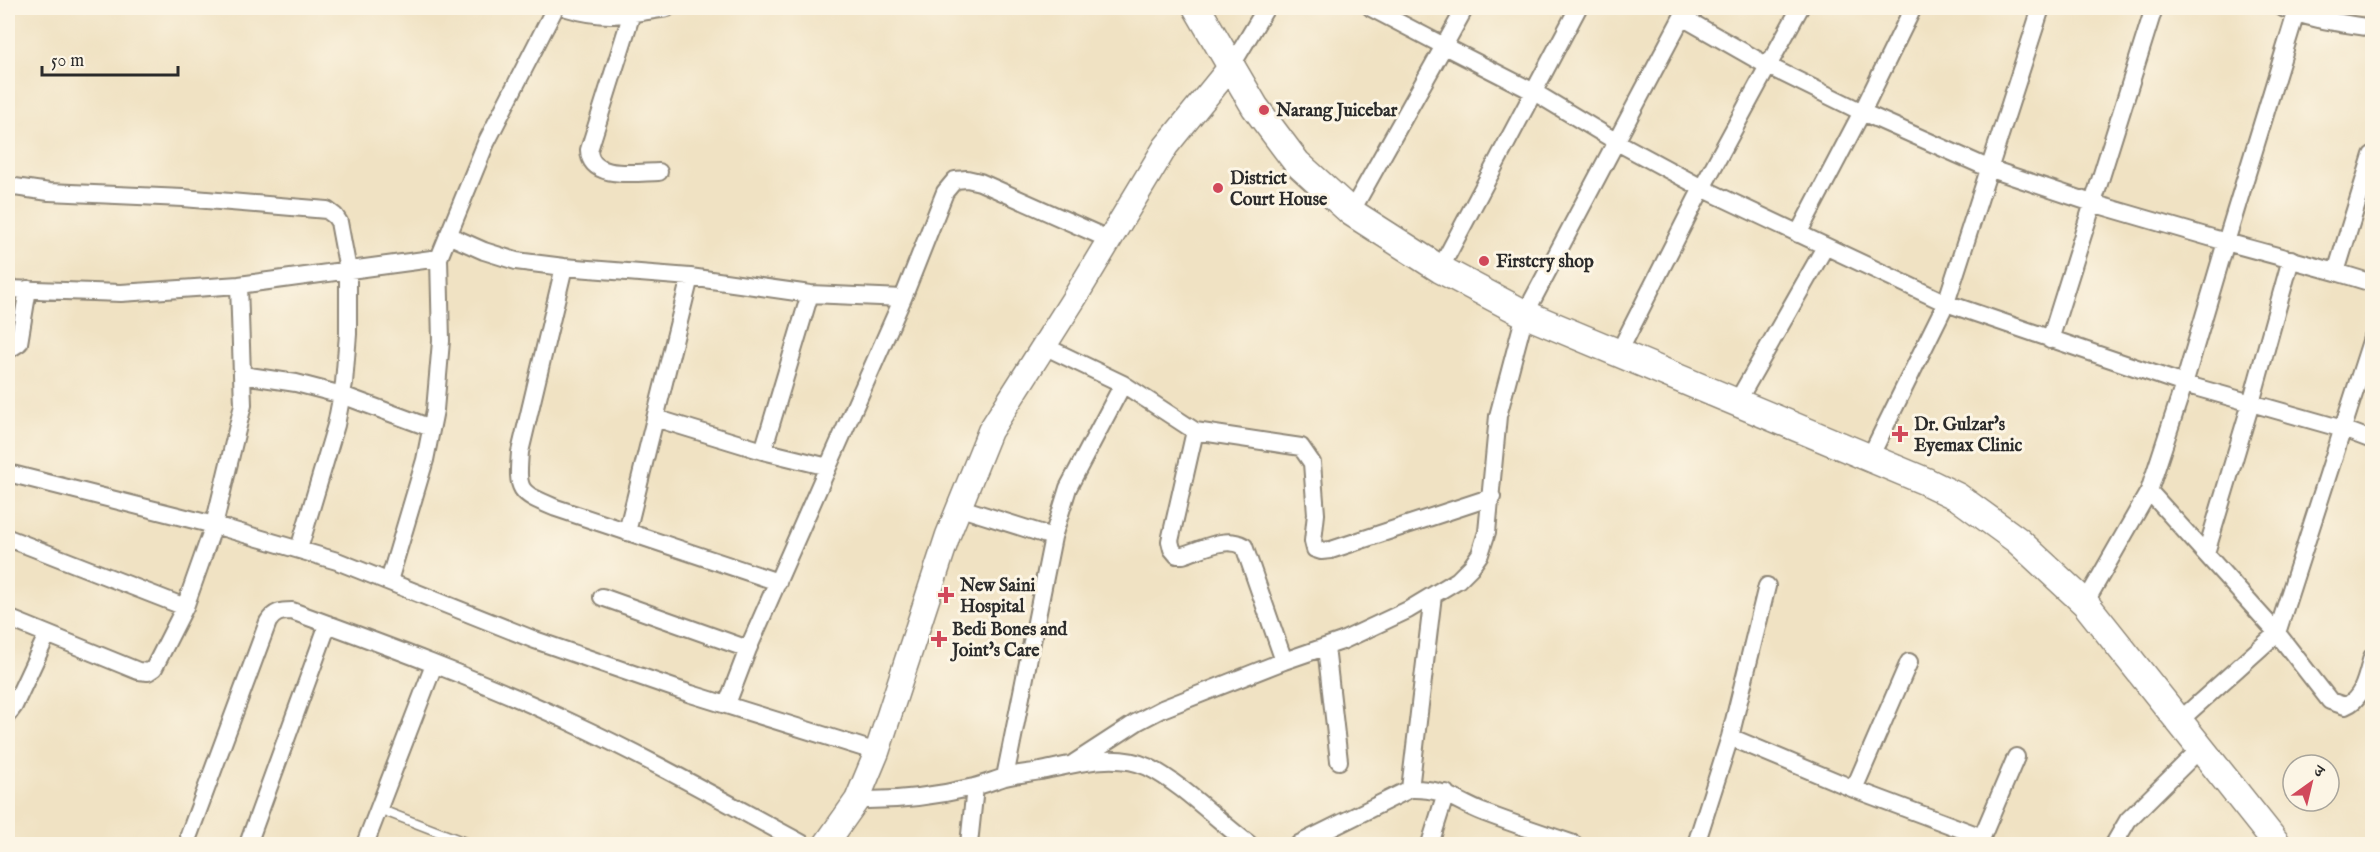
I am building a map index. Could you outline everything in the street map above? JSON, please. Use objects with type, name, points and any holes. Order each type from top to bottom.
[{"type":"main road","points":[[1197,8],[1255,107],[1297,163],[1351,212],[1440,270],[1525,314],[1870,457],[1958,497],[2018,540],[2085,603],[2277,844]]},
{"type":"main road","points":[[826,844],[857,800],[877,752],[948,535],[961,508],[990,431],[1166,146],[1232,65]]},
{"type":"street","points":[[389,581],[425,460],[431,428],[441,341],[439,258],[486,143],[555,8]]},
{"type":"street","points":[[567,8],[593,15],[610,16],[667,8]]},
{"type":"street","points":[[1232,65],[1266,8]]},
{"type":"street","points":[[1371,8],[1534,92],[1617,142],[1702,188],[1946,303],[2184,384],[2343,429],[2373,440]]},
{"type":"street","points":[[1351,212],[1466,8]]},
{"type":"street","points":[[1440,270],[1578,8]]},
{"type":"street","points":[[1618,354],[1702,188],[1800,8]]},
{"type":"street","points":[[1798,234],[1913,8]]},
{"type":"street","points":[[1870,457],[1946,303],[2041,8]]},
{"type":"street","points":[[2050,340],[2154,8]]},
{"type":"street","points":[[2085,603],[2149,491],[2184,384],[2226,242],[2289,10],[2326,14],[2373,28]]},
{"type":"street","points":[[1074,763],[1137,722],[1162,709],[1326,646],[1408,610],[1458,580],[1471,567],[1480,554],[1487,531],[1498,416],[1525,314],[1684,12],[1768,66],[1862,112],[1988,168],[2092,203],[2373,283]]},
{"type":"street","points":[[632,13],[589,150],[589,158],[598,169],[659,172]]},
{"type":"street","points":[[2336,272],[2373,155]]},
{"type":"street","points":[[728,704],[748,649],[903,298],[945,192],[955,180],[967,179],[980,182],[1108,239]]},
{"type":"street","points":[[8,186],[49,192],[183,198],[327,210],[335,216],[339,222],[348,270],[348,334],[342,395],[336,425],[299,549]]},
{"type":"street","points":[[448,235],[484,251],[516,261],[690,277],[810,294],[903,298]]},
{"type":"street","points":[[1737,402],[1825,247]]},
{"type":"street","points":[[8,289],[121,293],[239,285],[439,258]]},
{"type":"street","points":[[2205,553],[2251,403],[2291,259]]},
{"type":"street","points":[[564,267],[520,452],[518,482],[524,492],[534,499],[627,532],[778,582]]},
{"type":"street","points":[[627,532],[690,277]]},
{"type":"street","points":[[8,618],[138,671],[148,672],[154,668],[185,607],[214,525],[243,405],[239,285]]},
{"type":"street","points":[[8,350],[19,343],[28,289]]},
{"type":"street","points":[[763,451],[810,294]]},
{"type":"street","points":[[2180,721],[2277,633],[2373,338]]},
{"type":"street","points":[[1044,346],[1123,384],[1195,432],[1300,447],[1312,463],[1316,514],[1313,541],[1315,549],[1331,550],[1491,498]]},
{"type":"street","points":[[243,375],[296,382],[342,395],[431,428]]},
{"type":"street","points":[[1005,777],[1053,537],[1068,488],[1123,384]]},
{"type":"street","points":[[655,418],[763,451],[828,467]]},
{"type":"street","points":[[1195,432],[1170,541],[1172,549],[1177,555],[1184,555],[1227,541],[1235,541],[1244,546],[1284,661]]},
{"type":"street","points":[[8,473],[214,525],[337,561],[535,639],[691,694],[877,752]]},
{"type":"street","points":[[2149,491],[2277,633],[2323,693],[2336,704],[2345,706],[2356,699],[2364,686],[2373,657]]},
{"type":"street","points":[[961,508],[1053,537]]},
{"type":"street","points":[[8,538],[185,607]]},
{"type":"street","points":[[1696,844],[1730,737],[1767,586]]},
{"type":"street","points":[[1410,789],[1433,595]]},
{"type":"street","points":[[603,597],[748,649]]},
{"type":"street","points":[[189,835],[261,639],[273,615],[282,611],[292,611],[434,665],[568,721],[689,782],[803,844]]},
{"type":"street","points":[[248,844],[328,624]]},
{"type":"street","points":[[8,714],[14,706],[47,635]]},
{"type":"street","points":[[1326,646],[1339,761]]},
{"type":"street","points":[[1854,789],[1909,662]]},
{"type":"street","points":[[365,844],[434,665]]},
{"type":"street","points":[[1730,737],[1980,841],[2016,757]]},
{"type":"street","points":[[2114,844],[2128,820],[2201,748]]},
{"type":"street","points":[[857,800],[891,800],[975,787],[1005,777],[1074,763],[1126,762],[1146,766],[1163,775],[1249,844]]},
{"type":"street","points":[[969,844],[975,787]]},
{"type":"street","points":[[1299,844],[1410,789],[1430,789],[1446,793],[1482,813],[1574,844]]},
{"type":"street","points":[[1430,844],[1446,793]]},
{"type":"lane","points":[[379,809],[470,844]]},
{"type":"place","name":"Narang Juicebar","points":[[1264,110]]},
{"type":"place","name":"District Court House","points":[[1218,188]]},
{"type":"place","name":"Firstcry shop","points":[[1484,261]]},
{"type":"place","name":"Dr. Gulzar's Eyemax Clinic","points":[[1900,434]]},
{"type":"place","name":"New Saini Hospital","points":[[946,595]]},
{"type":"place","name":"Bedi Bones and Joint's Care","points":[[939,639]]}]
